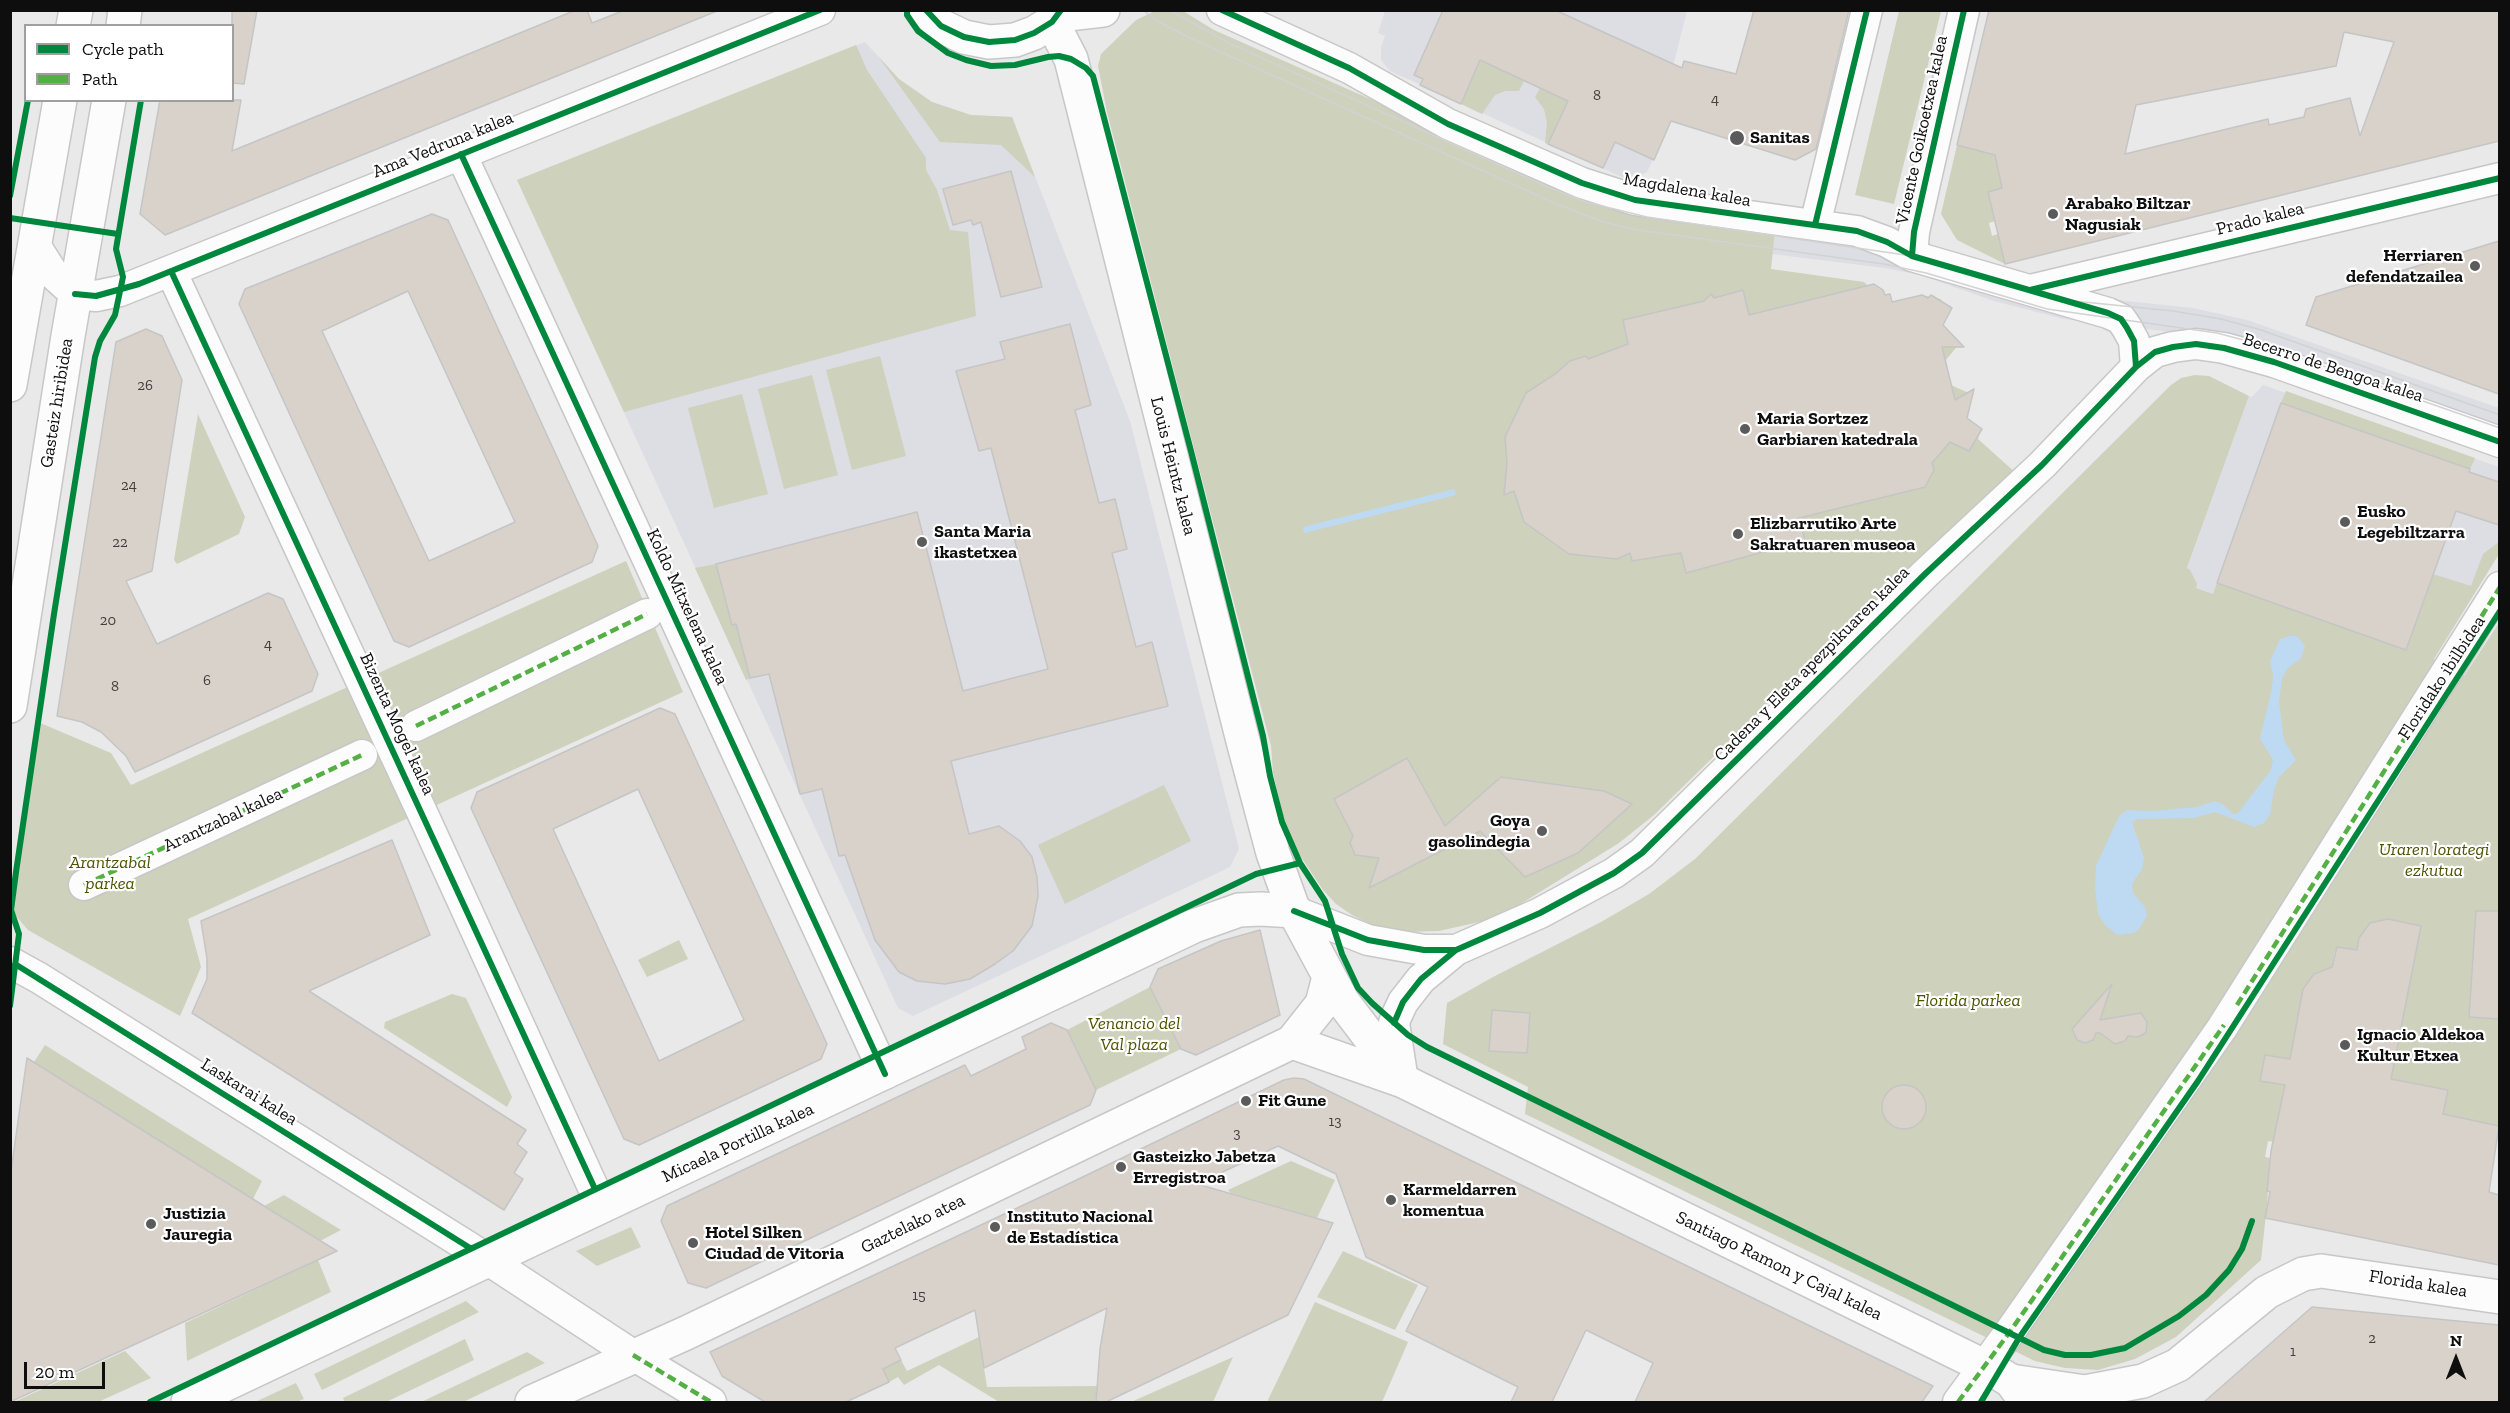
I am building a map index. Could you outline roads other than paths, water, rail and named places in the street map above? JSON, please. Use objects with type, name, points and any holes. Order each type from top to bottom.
[{"type":"main road","points":[[926,10],[949,29],[964,37],[989,42],[1015,40],[1034,33],[1057,16],[1103,10]]},
{"type":"main road","name":"Louis Heintz kalea","points":[[1057,16],[1071,59],[1243,741],[1273,853],[1294,911]]},
{"type":"main road","points":[[10,385],[60,102]]},
{"type":"main road","name":"Gasteiz hiribidea","points":[[10,706],[75,294],[109,102]]},
{"type":"main road","name":"Micaela Portilla kalea","points":[[188,1402],[1220,915],[1239,910],[1294,911]]},
{"type":"main road","name":"Santiago Ramon y Cajal kalea","points":[[1294,911],[1343,1002],[1403,1081],[2007,1384],[2072,1397],[2143,1381],[2178,1365],[2239,1314],[2277,1286],[2303,1274],[2321,1270],[2336,1271]]},
{"type":"main road","name":"Gaztelako atea","points":[[532,1402],[696,1328],[1292,1042],[1322,1004],[1329,977]]},
{"type":"main road","points":[[1292,1042],[1403,1081]]},
{"type":"main road","name":"Florida kalea","points":[[2336,1271],[2499,1297]]},
{"type":"street","name":"Ama Vedruna kalea","points":[[75,294],[96,296],[120,291],[820,10]]},
{"type":"street","name":"Magdalena kalea","points":[[1222,10],[1349,68],[1448,124],[1582,183],[1635,200],[1857,231],[1887,242],[1912,256],[2108,313],[2121,319],[2145,359]]},
{"type":"street","points":[[1815,225],[1867,10]]},
{"type":"street","name":"Vicente Goikoetxea kalea","points":[[1912,256],[1914,232],[1964,10]]},
{"type":"street","name":"Koldo Mitxelena kalea","points":[[460,154],[885,1074]]},
{"type":"street","name":"Prado kalea","points":[[2028,291],[2499,178]]},
{"type":"street","points":[[35,245],[54,275],[75,294]]},
{"type":"street","name":"Bizenta Mogel kalea","points":[[171,271],[426,821],[602,1208]]},
{"type":"street","name":"Becerro de Bengoa kalea","points":[[2145,359],[2173,346],[2196,344],[2224,348],[2274,362],[2499,442]]},
{"type":"street","name":"Cadena y Eleta apezpikuaren kalea","points":[[1403,1081],[1394,1023],[1403,1002],[1421,979],[1456,950],[1540,913],[1614,873],[1642,853],[1916,582],[2042,465],[2145,359]]},
{"type":"street","name":"Floridako ibilbidea","points":[[1958,1402],[2007,1384],[2222,1028],[2499,587]]},
{"type":"street","points":[[416,726],[647,614]]},
{"type":"street","name":"Arantzabal kalea","points":[[84,885],[362,756]]},
{"type":"street","name":"Cadena y Eleta apezpikuaren kalea","points":[[1294,911],[1368,940],[1424,950],[1456,950]]},
{"type":"street","name":"Laskarai kalea","points":[[10,962],[49,984],[488,1260],[633,1355],[711,1402]]},
{"type":"water","points":[[1454,489],[1456,495],[1304,533],[1303,527]]},
{"type":"water","points":[[2297,636],[2305,646],[2301,658],[2287,669],[2282,679],[2279,702],[2284,740],[2296,760],[2279,777],[2274,790],[2270,815],[2264,823],[2254,827],[2215,812],[2194,818],[2137,819],[2132,822],[2144,858],[2142,869],[2132,884],[2133,893],[2145,907],[2147,916],[2134,933],[2117,935],[2105,925],[2098,914],[2095,888],[2096,866],[2119,816],[2127,810],[2150,811],[2197,807],[2215,801],[2224,805],[2233,814],[2238,813],[2271,770],[2273,760],[2260,739],[2272,688],[2273,675],[2270,661],[2280,639]]},
{"type":"tram line","points":[[1143,10],[1157,21],[1190,38],[1552,202],[1603,222],[1638,230],[1884,264],[1926,273],[2047,309],[2217,333],[2266,346],[2500,428]]},
{"type":"tram line","points":[[1169,10],[1229,43],[1586,202],[1647,217],[1912,256],[2027,291],[2074,301],[2173,311],[2221,319],[2261,330],[2500,415]]},
{"type":"place","name":"Sanitas","points":[[1737,138]]},
{"type":"place","name":"Arabako Biltzar Nagusiak","points":[[2053,214]]},
{"type":"place","name":"Herriaren defendatzailea","points":[[2475,266]]},
{"type":"place","name":"Maria Sortzez Garbiaren katedrala","points":[[1745,429]]},
{"type":"place","name":"Eusko Legebiltzarra","points":[[2345,522]]},
{"type":"place","name":"Elizbarrutiko Arte Sakratuaren museoa","points":[[1738,534]]},
{"type":"place","name":"Santa Maria ikastetxea","points":[[922,542]]},
{"type":"place","name":"Goya gasolindegia","points":[[1542,831]]},
{"type":"place","name":"Ignacio Aldekoa Kultur Etxea","points":[[2345,1045]]},
{"type":"place","name":"Fit Gune","points":[[1246,1101]]},
{"type":"place","name":"Gasteizko Jabetza Erregistroa","points":[[1121,1167]]},
{"type":"place","name":"Karmeldarren komentua","points":[[1391,1200]]},
{"type":"place","name":"Justizia Jauregia","points":[[151,1224]]},
{"type":"place","name":"Instituto Nacional de Estadística","points":[[995,1227]]},
{"type":"place","name":"Hotel Silken Ciudad de Vitoria","points":[[693,1243]]},
{"type":"park label","name":"Uraren lorategi ezkutua","points":[[2434,860]]},
{"type":"park label","name":"Arantzabal parkea","points":[[110,873]]},
{"type":"park label","name":"Florida parkea","points":[[1968,1001]]},
{"type":"park label","name":"Venancio del Val plaza","points":[[1134,1034]]}]
